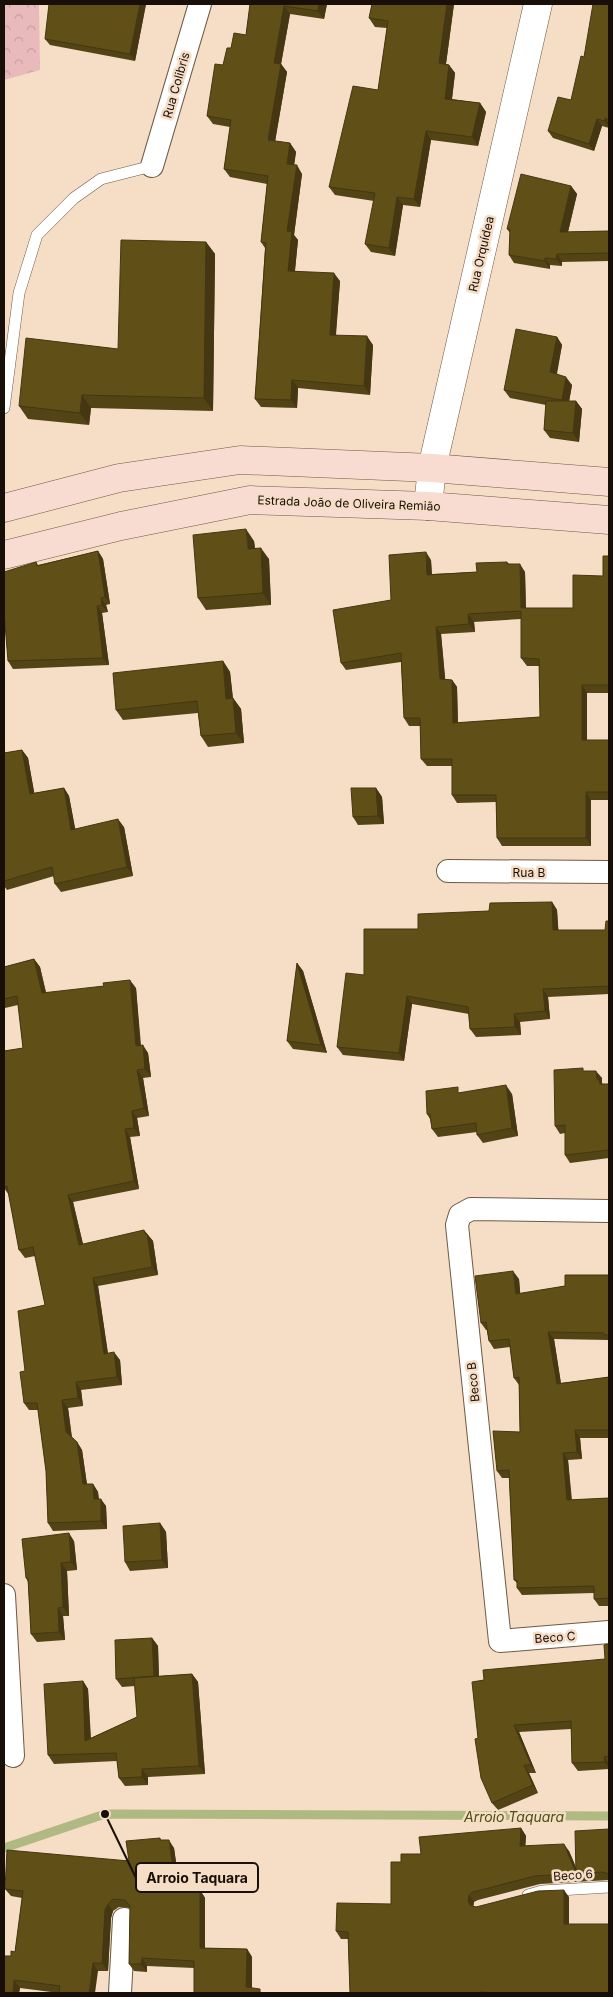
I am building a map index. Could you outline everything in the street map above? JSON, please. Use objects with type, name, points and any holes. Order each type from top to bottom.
[{"type":"main road","points":[[4,508],[119,478],[240,460],[432,468],[609,482]]},
{"type":"main road","name":"Estrada João de Oliveira Remião","points":[[4,555],[121,526],[250,500],[428,506],[609,520]]},
{"type":"street","name":"Rua Colibris","points":[[152,166],[200,4]]},
{"type":"street","name":"Rua Orquídea","points":[[428,506],[432,468],[538,4]]},
{"type":"street","name":"Rua B","points":[[448,871],[609,872]]},
{"type":"street","name":"Beco B","points":[[500,1641],[457,1225],[460,1215],[471,1209],[550,1212],[609,1211]]},
{"type":"street","points":[[4,1595],[12,1756]]},
{"type":"street","name":"Beco C","points":[[500,1641],[609,1632]]},
{"type":"street","points":[[120,1993],[124,1919]]},
{"type":"lane","points":[[4,408],[19,292],[37,235],[74,198],[101,180],[152,166]]},
{"type":"lane","name":"Beco 6","points":[[516,1898],[542,1891],[609,1887]]},
{"type":"green space","points":[[4,4],[39,4],[40,70],[4,80]]},
{"type":"building","points":[[49,4],[140,4],[130,54],[45,39]]},
{"type":"building","points":[[250,4],[319,4],[318,11],[284,6],[274,63],[281,64],[268,140],[290,143],[287,164],[297,165],[287,231],[292,232],[288,271],[334,273],[330,335],[367,336],[364,386],[292,380],[291,400],[255,399],[266,243],[261,242],[268,176],[224,169],[231,120],[207,116],[215,64],[223,65],[227,48],[231,48],[234,33],[246,35]]},
{"type":"building","points":[[372,4],[447,4],[439,63],[449,65],[445,99],[480,103],[472,137],[426,131],[414,199],[397,197],[389,248],[365,244],[375,193],[329,187],[353,86],[378,90],[388,21],[369,18]]},
{"type":"building","points":[[593,4],[609,4],[609,120],[605,118],[605,121],[597,119],[589,144],[548,131],[558,97],[571,100],[581,56],[584,57]]},
{"type":"building","points":[[521,174],[571,186],[560,232],[609,231],[609,253],[557,254],[556,259],[545,258],[545,261],[509,255],[510,229],[507,229]]},
{"type":"building","points":[[121,240],[206,242],[204,398],[82,395],[80,413],[19,406],[26,338],[118,349]]},
{"type":"building","points":[[516,329],[557,337],[550,372],[566,377],[562,400],[504,390]]},
{"type":"building","points":[[546,401],[576,401],[573,433],[544,430]]},
{"type":"building","points":[[246,529],[248,549],[261,548],[263,593],[198,598],[193,535]]},
{"type":"building","points":[[98,551],[105,597],[101,598],[102,605],[97,606],[103,658],[8,661],[4,612],[4,572],[36,562],[37,566]]},
{"type":"building","points":[[426,552],[427,575],[477,572],[476,563],[507,562],[507,564],[520,564],[521,608],[573,608],[573,575],[603,576],[603,556],[609,556],[609,685],[582,685],[582,740],[609,740],[609,792],[586,792],[586,838],[497,838],[496,795],[452,795],[452,759],[421,759],[420,718],[404,718],[401,653],[341,663],[333,610],[391,600],[389,555]],"holes":[[[521,611],[521,658],[539,659],[540,717],[453,723],[452,680],[440,679],[436,627],[469,624],[468,614]]]},
{"type":"building","points":[[223,661],[226,699],[233,698],[236,733],[201,736],[197,701],[116,710],[113,673]]},
{"type":"building","points":[[22,750],[30,794],[64,788],[71,830],[118,819],[127,867],[55,884],[52,867],[4,881],[4,753]]},
{"type":"building","points":[[351,788],[376,788],[378,816],[353,817]]},
{"type":"building","points":[[552,902],[553,930],[605,930],[606,921],[609,921],[609,986],[543,989],[545,1011],[514,1014],[515,1027],[470,1029],[468,1007],[407,996],[399,1053],[337,1047],[346,973],[364,975],[364,929],[418,929],[418,914],[489,911],[490,903]]},
{"type":"building","points":[[34,959],[42,993],[104,986],[103,983],[130,980],[136,1046],[143,1045],[145,1069],[137,1070],[144,1108],[132,1111],[134,1128],[125,1129],[134,1181],[68,1195],[79,1245],[144,1230],[145,1234],[147,1234],[152,1267],[93,1278],[104,1354],[114,1352],[117,1377],[76,1382],[78,1398],[62,1400],[66,1432],[77,1442],[83,1484],[93,1484],[94,1499],[101,1499],[101,1521],[48,1523],[46,1471],[37,1403],[24,1403],[20,1372],[25,1371],[18,1311],[45,1305],[33,1247],[19,1250],[7,1186],[4,1187],[4,1051],[23,1048],[17,996],[4,999],[4,967]]},
{"type":"building","points":[[297,963],[321,1045],[287,1041]]},
{"type":"building","points":[[583,1068],[583,1071],[596,1071],[600,1084],[609,1084],[609,1150],[565,1155],[565,1125],[555,1126],[554,1070]]},
{"type":"building","points":[[506,1085],[512,1128],[477,1135],[476,1123],[432,1129],[430,1114],[427,1114],[426,1091],[458,1087],[458,1093]]},
{"type":"building","points":[[513,1271],[516,1294],[565,1286],[565,1275],[609,1275],[609,1335],[604,1335],[604,1333],[548,1332],[557,1384],[609,1377],[609,1430],[575,1430],[577,1452],[563,1453],[567,1500],[609,1498],[609,1598],[594,1599],[594,1586],[517,1588],[517,1580],[514,1580],[509,1470],[497,1471],[493,1431],[520,1432],[519,1377],[514,1378],[509,1339],[489,1341],[486,1322],[481,1323],[475,1276]]},
{"type":"building","points":[[160,1523],[162,1560],[125,1562],[123,1526]]},
{"type":"building","points":[[69,1533],[71,1562],[61,1563],[63,1607],[58,1608],[59,1632],[31,1634],[28,1578],[26,1578],[22,1539]]},
{"type":"building","points":[[152,1638],[154,1676],[116,1679],[115,1640]]},
{"type":"building","points":[[609,1644],[609,1756],[604,1757],[605,1762],[572,1763],[571,1721],[514,1725],[531,1765],[524,1765],[533,1785],[492,1803],[481,1778],[475,1739],[478,1738],[472,1682],[484,1680],[483,1670],[605,1659],[604,1645]]},
{"type":"building","points":[[192,1674],[199,1766],[142,1769],[142,1777],[119,1778],[116,1753],[48,1755],[44,1684],[83,1681],[85,1741],[137,1717],[134,1678]]},
{"type":"building","points":[[521,1828],[520,1846],[564,1844],[576,1873],[575,1831],[609,1829],[609,1874],[603,1872],[535,1876],[473,1892],[469,1895],[468,1901],[470,1905],[476,1907],[538,1891],[564,1890],[564,1924],[609,1924],[609,1993],[350,1993],[348,1932],[336,1931],[337,1903],[391,1904],[391,1862],[401,1862],[401,1854],[421,1854],[419,1837]]},
{"type":"building","points":[[160,1838],[160,1840],[169,1840],[176,1890],[200,1890],[200,1948],[247,1949],[246,1987],[260,1989],[260,1993],[194,1993],[194,1961],[142,1958],[141,1964],[129,1964],[130,1906],[125,1900],[113,1899],[105,1910],[102,1963],[93,1963],[89,1993],[59,1993],[60,1986],[14,1980],[13,1993],[4,1993],[4,1956],[11,1956],[11,1951],[15,1952],[23,1891],[5,1889],[7,1850],[129,1861],[126,1841]]},
{"type":"waterway","name":"Arroio Taquara","points":[[4,1848],[105,1814],[609,1816]]},
{"type":"place","name":"Arroio Taquara","points":[[105,1814]]}]
